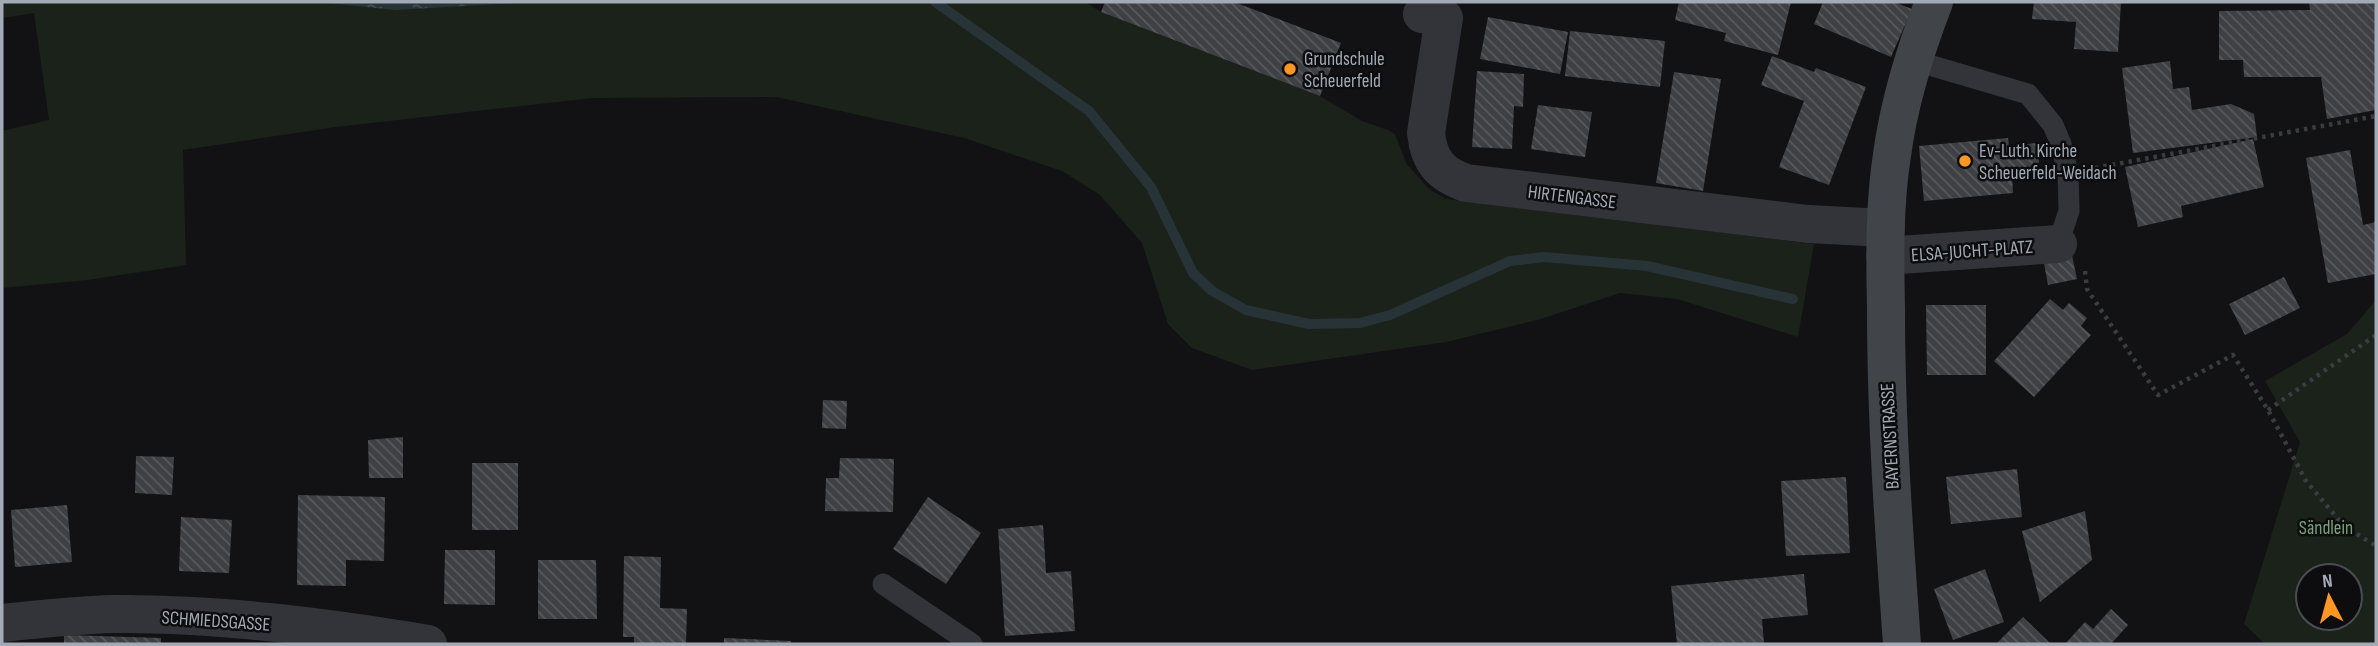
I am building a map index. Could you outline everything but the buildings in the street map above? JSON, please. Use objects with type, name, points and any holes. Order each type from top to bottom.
[{"type":"street","name":"BAYERNSTRASSE","points":[[1902,644],[1890,468],[1886,242],[1892,155],[1912,60],[1934,2]]},
{"type":"street","name":"HIRTENGASSE","points":[[1422,14],[1444,18],[1426,133],[1428,149],[1436,164],[1449,177],[1466,183],[1808,224],[1886,242]]},
{"type":"street","name":"ELSA-JUCHT-PLATZ","points":[[1886,242],[2072,255]]},
{"type":"street","name":"SCHMIEDSGASSE","points":[[2,623],[112,614],[195,616],[367,634],[428,644]]},
{"type":"lane","points":[[1912,60],[2028,94],[2053,125],[2061,144],[2068,173],[2072,255]]},
{"type":"lane","points":[[883,583],[972,644]]},
{"type":"path","points":[[2068,173],[2376,116]]},
{"type":"path","points":[[2072,255],[2087,289],[2158,395],[2233,355],[2268,410],[2306,481],[2344,526],[2376,546]]},
{"type":"path","points":[[2268,410],[2376,335]]},
{"type":"green space","points":[[2,2],[1085,2],[1101,12],[1320,96],[1362,121],[1388,130],[1395,134],[1406,163],[1429,189],[1446,199],[1814,244],[1798,337],[1677,299],[1620,293],[1541,319],[1446,342],[1252,370],[1192,348],[1168,324],[1142,243],[1100,195],[1062,171],[964,138],[776,97],[593,98],[336,127],[183,150],[186,265],[88,280],[2,288],[2,131],[49,120],[34,13],[2,18]]},
{"type":"green space","name":"Sändlein","points":[[2376,300],[2376,644],[2265,644],[2244,624],[2300,442],[2265,381],[2347,334]]},
{"type":"water","points":[[320,2],[532,2],[395,10]]},
{"type":"waterway","points":[[935,2],[1089,111],[1151,187],[1193,273],[1212,291],[1246,310],[1309,324],[1360,323],[1390,315],[1510,261],[1544,257],[1647,266],[1793,299]]},
{"type":"place","name":"Grundschule Scheuerfeld","points":[[1290,69]]},
{"type":"place","name":"Ev-Luth. Kirche Scheuerfeld-Weidach","points":[[1965,161]]}]
